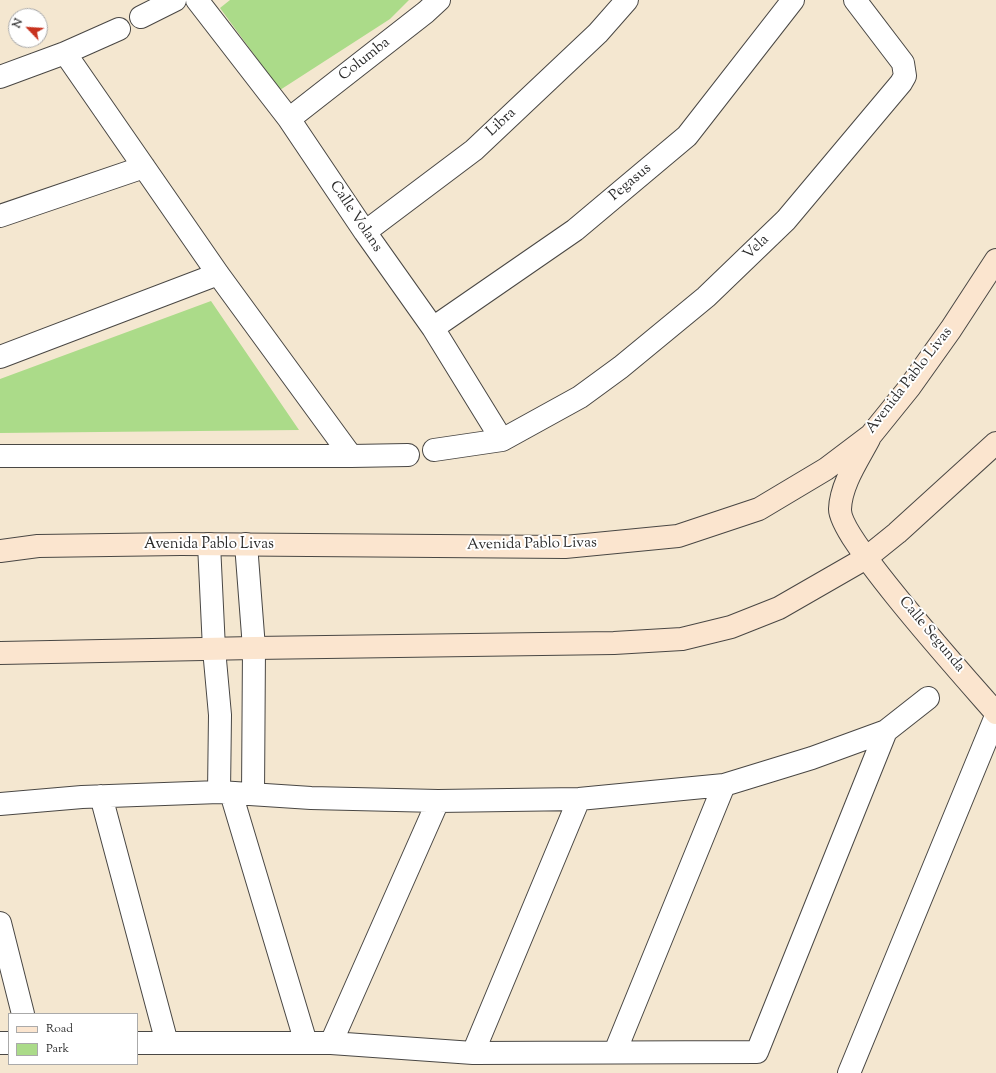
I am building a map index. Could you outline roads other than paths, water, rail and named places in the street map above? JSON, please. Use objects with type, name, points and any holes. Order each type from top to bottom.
[{"type":"street","points":[[140,17],[175,0]]},
{"type":"street","name":"Calle Volans","points":[[197,0],[289,119],[364,232],[434,328],[502,440]]},
{"type":"street","name":"Columba","points":[[289,119],[426,12],[439,0]]},
{"type":"street","name":"Libra","points":[[364,232],[474,150],[598,34],[627,0]]},
{"type":"street","name":"Pegasus","points":[[434,328],[575,230],[687,136],[794,0]]},
{"type":"street","name":"Vela","points":[[434,450],[502,440],[580,398],[621,367],[706,297],[786,220],[901,83],[905,76],[903,63],[855,0]]},
{"type":"street","points":[[0,77],[65,53],[119,29]]},
{"type":"street","points":[[65,53],[218,274],[351,456]]},
{"type":"street","points":[[0,216],[144,167]]},
{"type":"street","name":"Avenida Pablo Livas","points":[[0,551],[38,546],[209,544],[566,547],[678,536],[759,509],[826,469],[871,435],[909,388],[943,341],[996,260]]},
{"type":"street","points":[[0,357],[218,274]]},
{"type":"street","name":"Calle Segunda","points":[[871,435],[846,484],[840,510],[847,530],[866,558],[996,713]]},
{"type":"street","points":[[0,654],[254,648],[529,645],[682,639],[731,627],[779,608],[866,558],[897,533],[996,442]]},
{"type":"street","points":[[0,456],[408,455]]},
{"type":"street","points":[[209,544],[214,649],[225,793],[306,1043]]},
{"type":"street","points":[[246,544],[254,648],[252,714],[253,794]]},
{"type":"street","points":[[0,804],[101,796],[225,793],[311,798],[438,801],[579,799],[724,785],[812,758],[886,731],[928,698]]},
{"type":"street","points":[[220,715],[252,714]]},
{"type":"street","points":[[849,1073],[996,716]]},
{"type":"street","points":[[138,1043],[332,1043],[473,1053],[757,1052],[886,731]]},
{"type":"street","points":[[614,1052],[724,785]]},
{"type":"street","points":[[101,796],[167,1043]]},
{"type":"street","points":[[473,1053],[579,799]]},
{"type":"street","points":[[332,1043],[438,801]]},
{"type":"street","points":[[0,923],[23,1013]]}]
